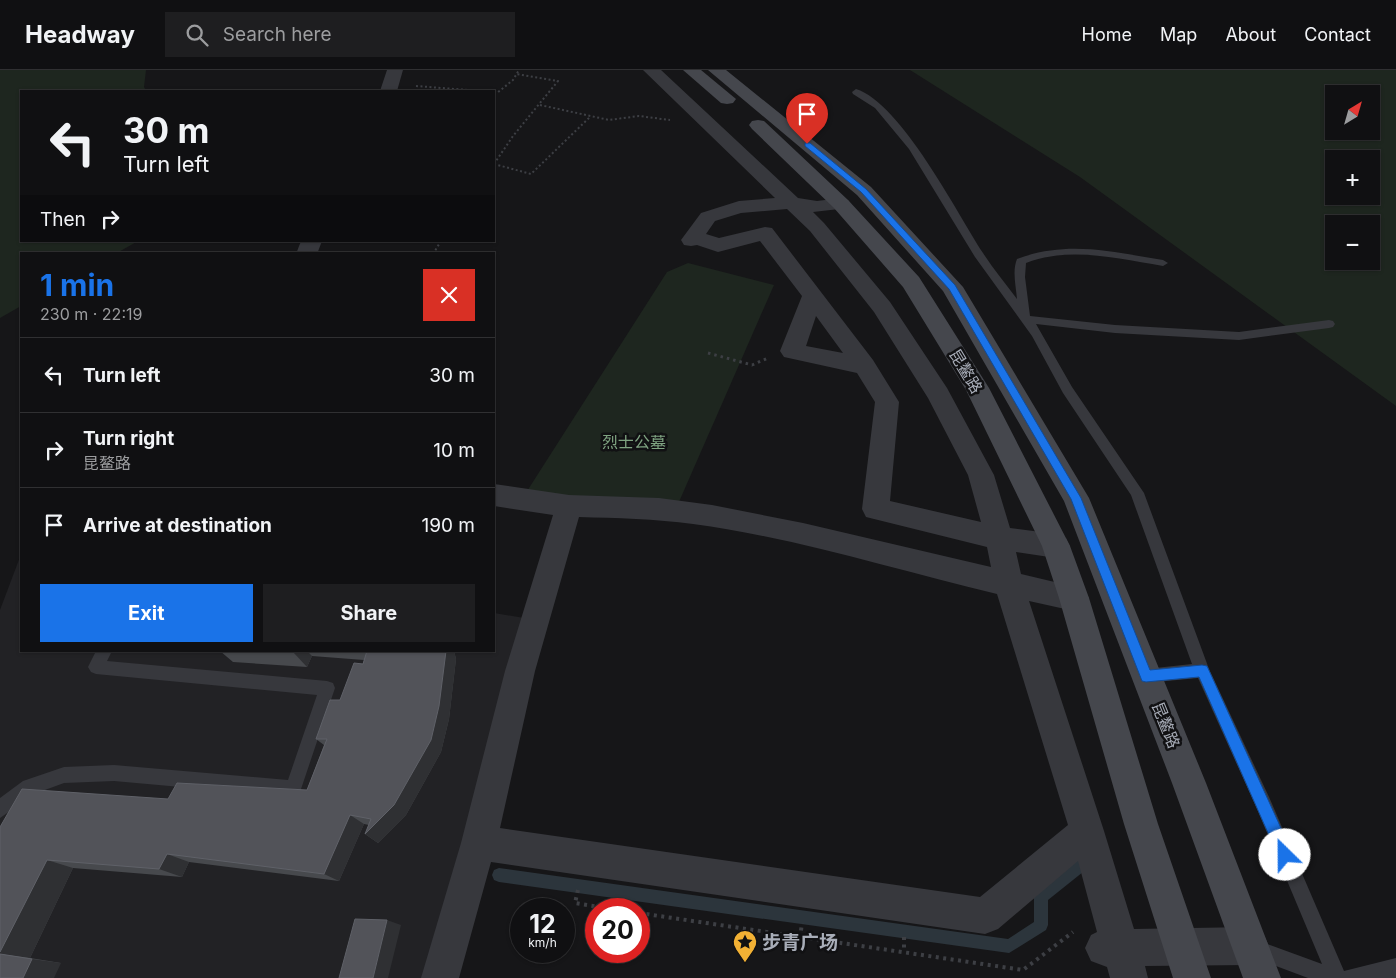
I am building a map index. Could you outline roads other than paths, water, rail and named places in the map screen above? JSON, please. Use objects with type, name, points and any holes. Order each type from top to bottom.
[{"type":"street","points":[[390,89],[395,70]]},
{"type":"street","points":[[651,70],[817,227],[882,307],[938,394],[981,475],[999,538],[1009,585],[1087,831],[1108,951],[1187,962],[1256,962]]},
{"type":"street","name":"昆鳌路","points":[[691,70],[757,124],[841,204],[911,282],[977,388],[1056,546],[1074,598],[1141,824],[1187,962]]},
{"type":"street","name":"昆鳌路","points":[[716,70],[864,191],[952,287],[1076,498],[1256,962]]},
{"type":"street","points":[[841,204],[817,207],[792,203],[739,207],[708,217],[692,238],[718,245],[765,233],[865,366],[888,402],[876,509],[999,538],[1056,546]]},
{"type":"street","points":[[813,295],[792,352],[865,366]]},
{"type":"street","points":[[495,495],[569,506],[653,508],[712,516],[887,554],[1009,585],[1074,598]]},
{"type":"street","points":[[440,978],[478,843],[520,672],[569,506]]},
{"type":"street","points":[[478,843],[985,916],[1087,831]]},
{"type":"lane","points":[[856,92],[878,106],[913,148],[980,257],[1037,334],[1067,390],[1137,493],[1202,670],[1263,803],[1337,978]]},
{"type":"lane","points":[[1025,318],[1020,277],[1021,261],[1037,254],[1071,250],[1163,263]]},
{"type":"lane","points":[[1025,318],[1115,328],[1238,336],[1329,324]]},
{"type":"lane","points":[[0,809],[29,787],[64,775],[114,773],[293,789],[327,688],[96,667],[104,652]]},
{"type":"lane","points":[[1146,676],[1202,670]]},
{"type":"lane","points":[[1256,962],[1332,978]]},
{"type":"lane","points":[[1349,978],[1396,968]]},
{"type":"waterway","points":[[499,875],[1009,946],[1041,925],[1041,897],[1083,863]]},
{"type":"place","name":"步青广场","points":[[745,963]]},
{"type":"park label","name":"烈士公墓","points":[[634,442]]}]
